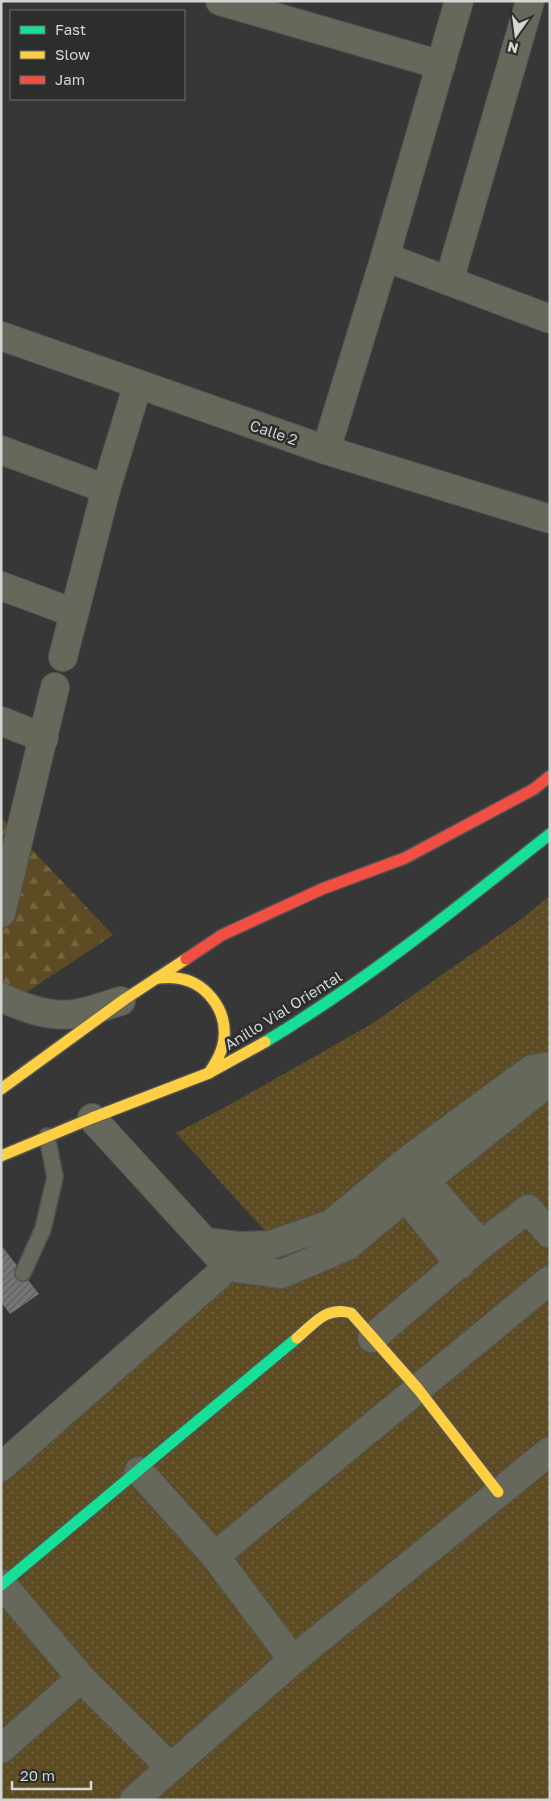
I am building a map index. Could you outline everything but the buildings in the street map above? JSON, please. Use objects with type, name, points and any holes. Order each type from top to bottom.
[{"type":"main road","points":[[1,1089],[125,999],[222,936],[322,889],[405,858],[534,789],[550,776]]},
{"type":"main road","name":"Anillo Vial Oriental","points":[[1,1156],[92,1118],[209,1073],[316,1011],[451,912],[550,834]]},
{"type":"main road","points":[[157,978],[168,976],[188,980],[206,990],[219,1006],[224,1021],[225,1036],[220,1056],[209,1073]]},
{"type":"main road","points":[[2,1584],[327,1312],[340,1310],[351,1313],[418,1389],[498,1492]]},
{"type":"street","points":[[220,1],[441,65]]},
{"type":"street","points":[[326,450],[385,257],[459,1]]},
{"type":"street","points":[[450,281],[530,1]]},
{"type":"street","points":[[385,257],[450,281],[548,310]]},
{"type":"street","name":"Calle 2","points":[[1,336],[326,450],[550,519]]},
{"type":"street","points":[[63,657],[106,489],[138,384]]},
{"type":"street","points":[[1,450],[106,489]]},
{"type":"street","points":[[1,586],[74,613]]},
{"type":"street","points":[[1,913],[7,867],[44,738],[55,688]]},
{"type":"street","points":[[1,721],[44,738]]},
{"type":"street","points":[[1,997],[14,1004],[53,1014],[78,1013],[125,999]]},
{"type":"street","points":[[92,1118],[205,1242],[233,1256],[282,1274],[347,1246],[407,1178],[532,1069],[550,1066]]},
{"type":"street","points":[[407,1178],[545,1085],[550,1075]]},
{"type":"street","points":[[407,1178],[481,1246]]},
{"type":"street","points":[[407,1178],[460,1265]]},
{"type":"street","points":[[372,1338],[528,1209],[550,1234]]},
{"type":"street","points":[[1,1467],[233,1256]]},
{"type":"street","points":[[215,1556],[550,1280]]},
{"type":"street","points":[[134,1800],[292,1660],[550,1451]]},
{"type":"street","points":[[139,1471],[215,1556],[292,1660]]},
{"type":"street","points":[[2,1584],[82,1678],[170,1767]]},
{"type":"street","points":[[1,1749],[82,1678]]},
{"type":"lane","points":[[23,1273],[43,1229],[55,1177],[47,1136]]},
{"type":"green space","points":[[1,817],[113,935],[1,1009]]},
{"type":"green space","points":[[550,896],[550,1800],[1,1800],[1,1477],[266,1232],[176,1133],[370,1025],[516,923]]},
{"type":"traffic: fast","points":[[265,1042],[375,969],[550,834]]},
{"type":"traffic: fast","points":[[1,1585],[297,1338]]},
{"type":"traffic: slow","points":[[1,1089],[125,999],[186,959]]},
{"type":"traffic: slow","points":[[157,978],[187,980],[205,991],[218,1007],[224,1027],[224,1038],[221,1052],[209,1073]]},
{"type":"traffic: slow","points":[[1,1156],[92,1118],[209,1073],[265,1042]]},
{"type":"traffic: slow","points":[[297,1338],[321,1317],[342,1311],[351,1313],[418,1389],[498,1492]]},
{"type":"traffic: jam","points":[[186,959],[222,935],[322,889],[405,858],[534,789],[550,776]]}]
